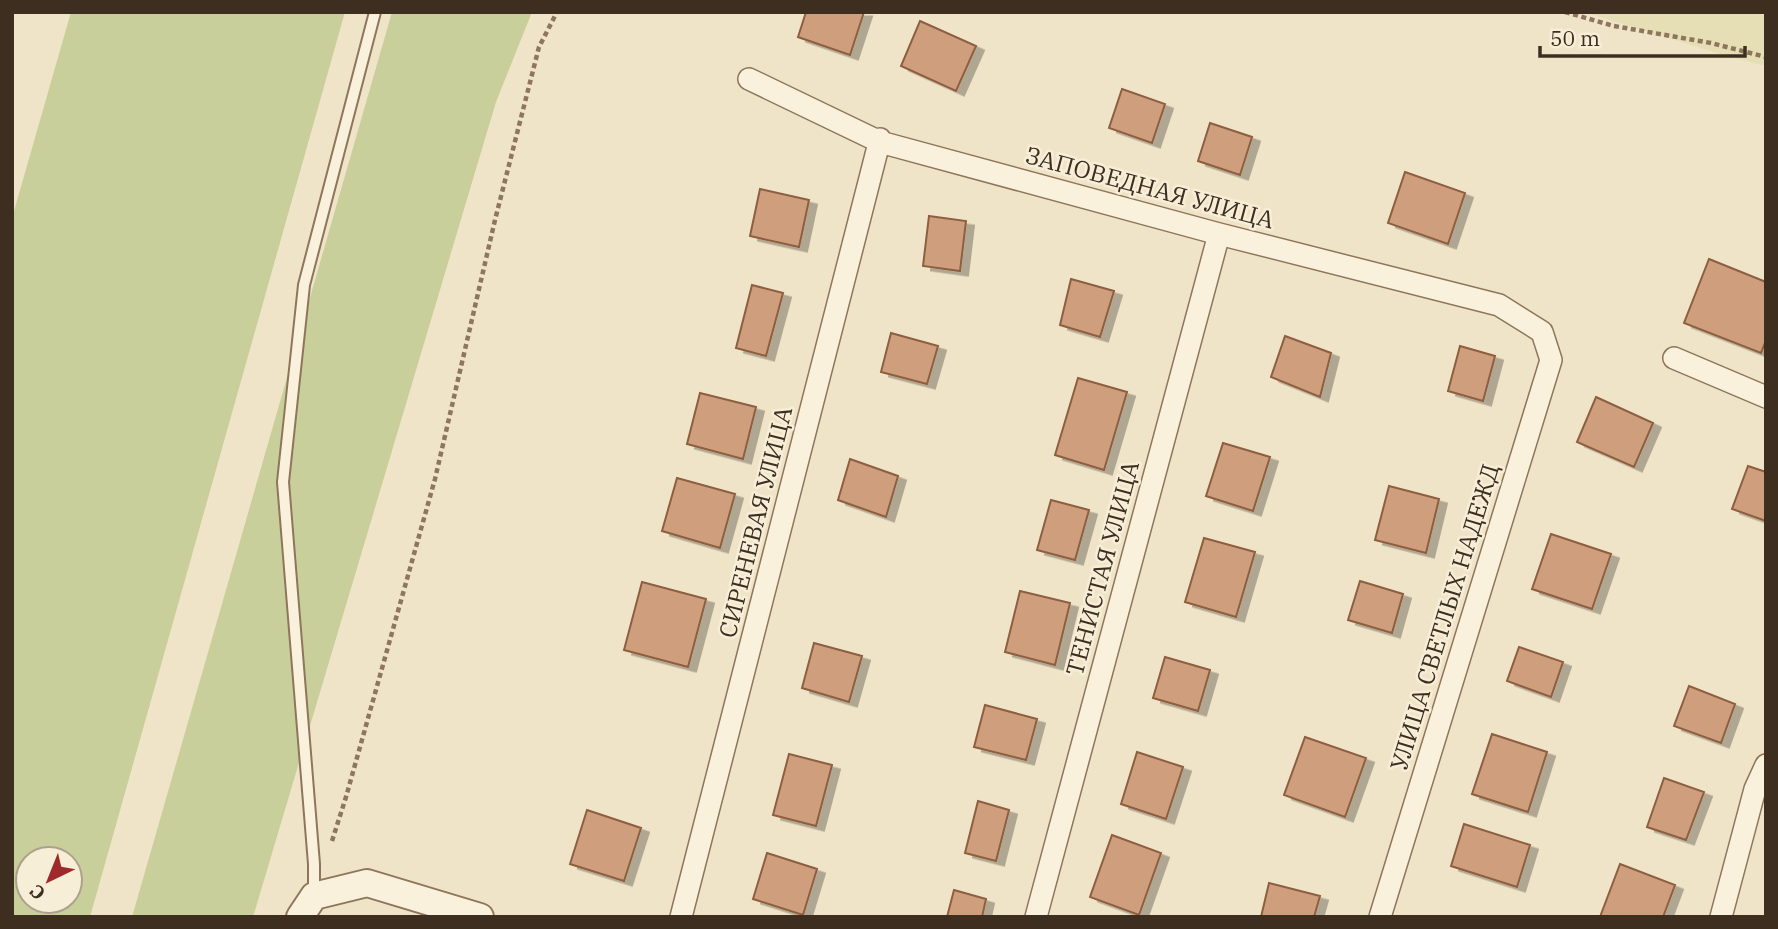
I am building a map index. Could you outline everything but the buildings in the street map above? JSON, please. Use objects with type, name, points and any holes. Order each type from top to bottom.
[{"type":"street","name":"ЗАПОВЕДНАЯ УЛИЦА","points":[[748,79],[880,141],[1219,234],[1499,305],[1542,332]]},
{"type":"street","name":"СИРЕНЕВАЯ УЛИЦА","points":[[681,917],[880,141]]},
{"type":"street","name":"ТЕНИСТАЯ УЛИЦА","points":[[1036,917],[1219,234]]},
{"type":"street","name":"УЛИЦА СВЕТЛЫХ НАДЕЖД","points":[[1380,917],[1551,360],[1542,332]]},
{"type":"street","points":[[1674,358],[1766,397]]},
{"type":"street","points":[[1721,917],[1755,789],[1766,765]]},
{"type":"street","points":[[307,906],[367,883],[480,917]]},
{"type":"lane","points":[[307,906],[313,850],[282,482],[304,285],[375,12]]},
{"type":"path","points":[[330,847],[435,479],[495,220],[539,47],[557,12]]},
{"type":"path","points":[[1565,12],[1614,26],[1711,43],[1766,57]]},
{"type":"shaded area","points":[[1584,12],[1766,12],[1766,66],[1730,57]]},
{"type":"green space","points":[[71,12],[345,12],[90,917],[12,917],[12,218]]},
{"type":"green space","points":[[392,12],[532,12],[496,102],[253,917],[132,917]]}]
